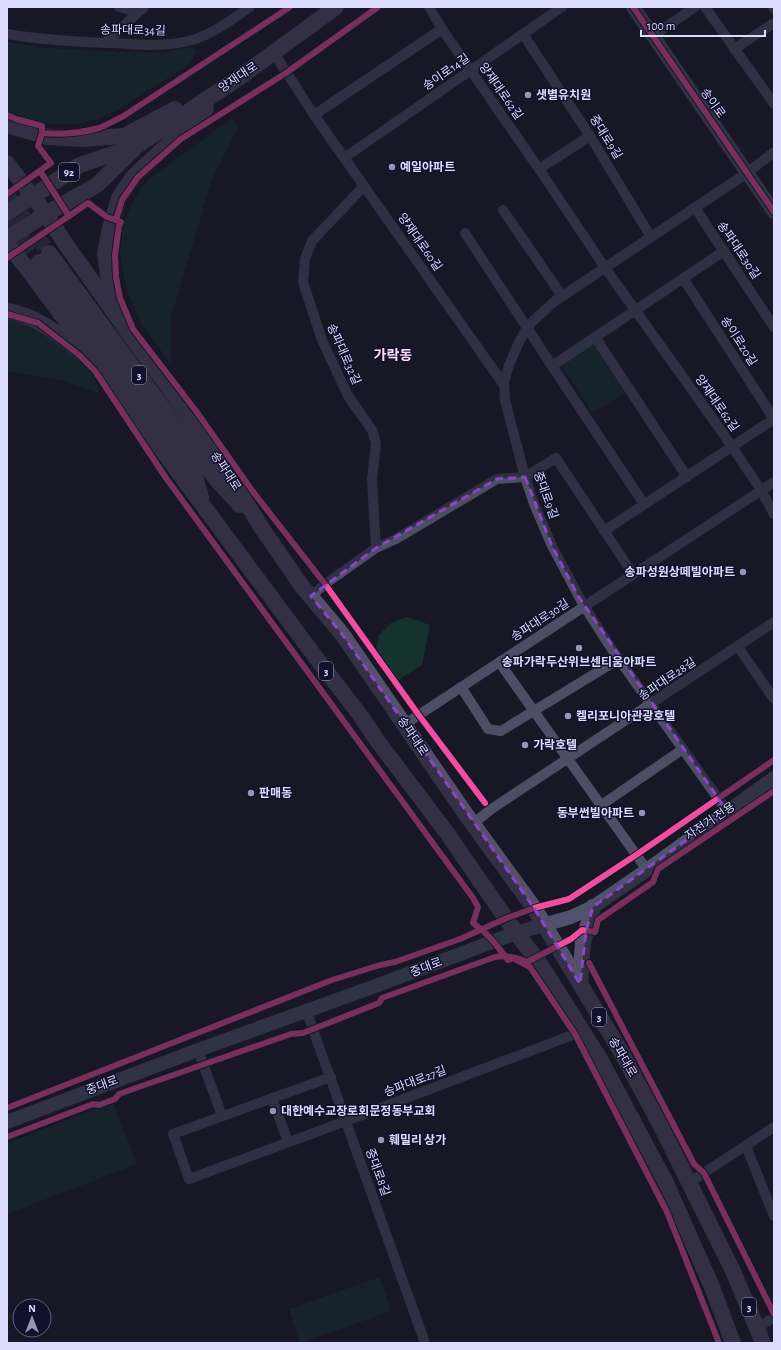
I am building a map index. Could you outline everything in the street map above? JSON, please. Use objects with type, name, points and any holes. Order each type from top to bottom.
[{"type":"main road","name":"양재대로","points":[[7,239],[46,214],[97,185],[138,145],[243,75],[336,7]]},
{"type":"main road","name":"송이로","points":[[633,7],[774,212]]},
{"type":"main road","points":[[7,125],[48,136],[81,139],[124,136],[243,75]]},
{"type":"main road","points":[[138,346],[110,288],[105,254],[110,228],[119,198],[134,176],[243,75]]},
{"type":"main road","name":"양재대로","points":[[7,213],[80,165],[138,145]]},
{"type":"main road","name":"송파대로","points":[[10,172],[46,214],[232,478],[261,527],[301,585],[342,634],[534,908],[620,1050],[690,1182],[734,1271],[763,1343]]},
{"type":"main road","points":[[38,261],[30,258],[56,242],[65,243]]},
{"type":"main road","points":[[7,244],[38,261],[104,373]]},
{"type":"main road","name":"3","points":[[38,261],[195,476],[205,508]]},
{"type":"main road","name":"3","points":[[38,261],[216,479],[261,527]]},
{"type":"main road","points":[[7,311],[38,321],[63,338],[104,373]]},
{"type":"main road","name":"송파대로","points":[[104,373],[360,715],[376,739],[447,832],[516,933],[539,962],[600,1059],[666,1183],[712,1287],[733,1343]]},
{"type":"main road","name":"중대로","points":[[7,1122],[516,933],[571,917],[593,907],[647,870],[774,778]]},
{"type":"main road","points":[[580,984],[583,942],[593,907]]},
{"type":"street","points":[[119,7],[140,10]]},
{"type":"street","name":"송파대로34길","points":[[7,34],[42,39],[167,45],[193,39],[211,32],[250,7]]},
{"type":"street","name":"양재대로62길","points":[[429,7],[442,29],[605,267],[732,447],[761,490],[774,514]]},
{"type":"street","name":"송이로14길","points":[[344,158],[562,7]]},
{"type":"street","points":[[653,36],[695,7]]},
{"type":"street","points":[[705,7],[774,104]]},
{"type":"street","points":[[105,43],[140,10]]},
{"type":"street","points":[[734,49],[774,23]]},
{"type":"street","points":[[314,115],[442,29]]},
{"type":"street","name":"중대로9길","points":[[523,34],[590,136],[651,236]]},
{"type":"street","name":"양재대로60길","points":[[274,53],[314,115],[504,385]]},
{"type":"street","points":[[539,169],[590,136]]},
{"type":"street","name":"중대로9길","points":[[727,811],[651,705],[584,606],[552,546],[534,504],[525,477],[505,400],[504,385],[509,365],[519,342],[527,328],[538,316],[562,296],[747,173],[774,152]]},
{"type":"street","name":"송파대로32길","points":[[364,186],[312,241],[306,259],[302,282],[322,340],[348,396],[372,430],[376,444],[372,480],[376,548]]},
{"type":"street","name":"송파대로30길","points":[[695,208],[774,327]]},
{"type":"street","points":[[503,210],[562,296]]},
{"type":"street","points":[[465,232],[644,504]]},
{"type":"street","points":[[552,366],[724,251]]},
{"type":"street","name":"송이로20길","points":[[604,531],[774,419],[683,278]]},
{"type":"street","points":[[595,337],[687,476]]},
{"type":"street","points":[[311,596],[325,584],[376,548],[396,540],[497,479],[525,477],[556,458],[633,574]]},
{"type":"street","name":"송파대로30길","points":[[405,724],[774,482]]},
{"type":"street","name":"송파대로28길","points":[[474,823],[490,810],[568,760],[774,622]]},
{"type":"street","points":[[738,647],[774,699]]},
{"type":"street","points":[[461,687],[488,729],[501,731],[619,659]]},
{"type":"street","points":[[499,662],[647,870]]},
{"type":"street","points":[[600,806],[683,749]]},
{"type":"street","name":"중대로8길","points":[[306,1010],[425,1343]]},
{"type":"street","name":"송파대로27길","points":[[222,1116],[173,1134],[189,1179],[583,1031]]},
{"type":"street","points":[[198,1050],[222,1116],[331,1078]]},
{"type":"street","points":[[272,1098],[288,1142]]},
{"type":"street","points":[[690,1182],[774,1127]]},
{"type":"street","points":[[746,1146],[771,1197],[774,1216]]},
{"type":"street","points":[[757,1327],[774,1318]]},
{"type":"highlighted area","points":[[525,477],[552,546],[578,596],[727,811],[593,907],[586,931],[580,984],[534,908],[342,634],[311,596],[376,548],[497,479]]},
{"type":"green space","points":[[7,42],[47,48],[164,53],[191,46],[196,52],[189,65],[114,112],[98,119],[85,122],[59,124],[32,121],[7,112]]},
{"type":"green space","points":[[232,118],[238,127],[212,179],[171,317],[171,364],[141,323],[126,288],[120,255],[122,228],[133,201],[148,180]]},
{"type":"green space","points":[[7,315],[35,324],[69,349],[93,372],[100,394],[63,380],[7,371]]},
{"type":"green space","points":[[594,340],[628,391],[592,413],[560,363]]},
{"type":"green space","points":[[407,617],[430,625],[422,665],[397,681],[376,651],[379,635],[391,623]]},
{"type":"green space","points":[[113,1102],[137,1164],[7,1214],[7,1143]]},
{"type":"green space","points":[[380,1277],[391,1311],[300,1343],[289,1309]]},
{"type":"tunnel","points":[[7,195],[49,253]]},
{"type":"tunnel","points":[[7,219],[39,262]]},
{"type":"cycle path","points":[[42,133],[64,134],[85,131],[99,128],[122,117],[290,7]]},
{"type":"cycle path","points":[[116,220],[122,200],[138,177],[181,139],[286,73],[378,7]]},
{"type":"cycle path","points":[[633,7],[774,212]]},
{"type":"cycle path","points":[[7,115],[42,126],[42,133],[38,146],[51,163],[7,194]]},
{"type":"cycle path","points":[[40,171],[69,216]]},
{"type":"cycle path","points":[[7,258],[88,203],[107,217],[121,222],[119,226],[115,255],[116,277],[120,298],[133,329],[196,411],[254,493],[325,584],[418,714],[485,803]]},
{"type":"cycle path","points":[[7,314],[38,323],[78,354],[95,371],[166,478],[473,898],[478,907],[473,923],[488,935],[508,960],[513,958],[530,967],[575,1034],[667,1212],[719,1343]]},
{"type":"cycle path","name":"자전거 전용","points":[[7,1108],[332,980],[380,965],[395,962],[460,939],[507,918],[534,908],[569,899],[774,760]]},
{"type":"cycle path","name":"자전거 전용","points":[[7,1137],[93,1104],[99,1105],[115,1099],[119,1094],[136,1088],[291,1034],[303,1033],[379,1003],[382,998],[495,957],[511,957],[527,962],[571,939],[582,930],[595,932],[598,920],[653,882],[658,869],[774,791]]},
{"type":"cycle path","points":[[589,963],[694,1164],[704,1173],[774,1314]]},
{"type":"place","name":"샛별유치원","points":[[528,95]]},
{"type":"place","name":"예일아파트","points":[[392,167]]},
{"type":"place","name":"송파성원상떼빌아파트","points":[[743,572]]},
{"type":"place","name":"송파가락두산위브센티움아파트","points":[[579,648]]},
{"type":"place","name":"켈리포니아관광호텔","points":[[568,716]]},
{"type":"place","name":"가락호텔","points":[[525,745]]},
{"type":"place","name":"판매동","points":[[251,793]]},
{"type":"place","name":"동부썬빌아파트","points":[[642,813]]},
{"type":"place","name":"대한예수교장로회문정동부교회","points":[[273,1111]]},
{"type":"place","name":"훼밀리 상가","points":[[381,1140]]},
{"type":"district","name":"가락동","points":[[393,356]]}]
